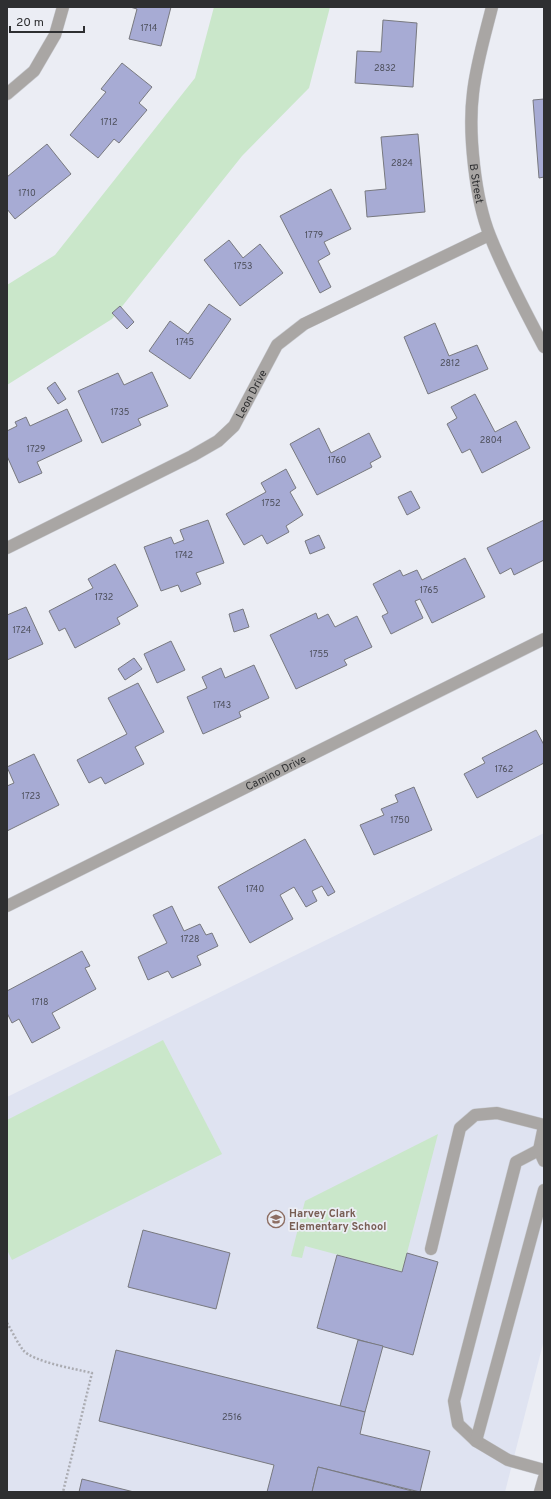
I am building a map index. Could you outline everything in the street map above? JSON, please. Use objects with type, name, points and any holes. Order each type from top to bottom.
[{"type":"street","points":[[7,94],[34,71],[56,35],[63,7]]},
{"type":"street","name":"B Street","points":[[492,7],[473,92],[472,141],[476,177],[482,212],[489,235],[544,348]]},
{"type":"street","name":"Leon Drive","points":[[7,548],[192,456],[218,441],[234,426],[277,345],[304,324],[489,235]]},
{"type":"street","name":"Camino Drive","points":[[7,906],[544,639]]},
{"type":"street","points":[[431,1250],[460,1128],[475,1115],[497,1113],[544,1125],[542,1155],[516,1162],[454,1401],[458,1424],[476,1441],[508,1460],[544,1470]]},
{"type":"street","points":[[476,1441],[544,1190]]},
{"type":"street","points":[[540,1492],[544,1478]]},
{"type":"path","points":[[7,1323],[23,1350],[30,1356],[92,1373],[63,1492]]},
{"type":"shaded area","name":"Harvey Clark Elementary School","points":[[544,833],[544,1340],[505,1492],[7,1492],[7,1097]]},
{"type":"green space","points":[[214,7],[330,7],[309,88],[242,156],[112,319],[7,385],[7,285],[55,255],[195,78]]},
{"type":"green space","points":[[163,1040],[222,1154],[12,1260],[7,1250],[7,1120]]},
{"type":"green space","points":[[438,1134],[402,1272],[305,1246],[302,1258],[291,1256],[305,1201]]},
{"type":"building","points":[[130,7],[171,7],[161,46],[129,39],[137,9]]},
{"type":"building","points":[[383,20],[417,23],[413,87],[355,83],[357,51],[381,52]]},
{"type":"building","points":[[122,63],[152,87],[139,103],[147,110],[119,143],[114,139],[98,158],[70,135],[106,92],[101,89]]},
{"type":"building","points":[[544,99],[544,177],[539,178],[533,100]]},
{"type":"building","points":[[418,134],[425,212],[367,217],[365,191],[386,189],[381,137]]},
{"type":"building","points":[[47,144],[71,174],[15,219],[7,209],[7,177]]},
{"type":"building","points":[[331,189],[351,229],[324,242],[330,254],[318,261],[331,287],[320,293],[280,216]]},
{"type":"building","points":[[229,240],[243,258],[260,244],[283,273],[240,306],[204,260]]},
{"type":"building","points":[[209,304],[231,319],[190,379],[149,351],[170,321],[188,334]]},
{"type":"building","points":[[120,306],[134,322],[127,329],[112,313]]},
{"type":"building","points":[[435,323],[449,356],[477,345],[488,369],[428,394],[404,337]]},
{"type":"building","points":[[152,372],[168,406],[138,419],[141,425],[102,443],[78,391],[118,373],[124,385]]},
{"type":"building","points":[[55,382],[66,399],[58,404],[47,388]]},
{"type":"building","points":[[475,394],[495,432],[516,421],[530,448],[482,473],[470,449],[462,453],[447,424],[457,418],[451,407]]},
{"type":"building","points":[[67,409],[82,441],[37,462],[42,473],[19,483],[7,456],[7,431],[17,426],[15,422],[26,417],[30,426]]},
{"type":"building","points":[[319,428],[331,453],[369,433],[381,457],[370,463],[372,467],[317,495],[290,444]]},
{"type":"building","points":[[286,469],[296,488],[290,492],[303,515],[286,526],[289,532],[267,544],[262,535],[244,545],[226,514],[266,492],[261,483]]},
{"type":"building","points":[[411,491],[420,508],[407,515],[398,497]]},
{"type":"building","points":[[208,520],[224,563],[196,573],[201,584],[181,592],[178,585],[161,591],[144,547],[171,537],[174,544],[184,540],[180,530]]},
{"type":"building","points":[[544,520],[544,560],[514,575],[511,568],[500,574],[487,548]]},
{"type":"building","points":[[319,535],[325,548],[310,554],[305,541]]},
{"type":"building","points":[[465,558],[485,597],[432,623],[420,599],[415,601],[423,618],[391,634],[382,616],[388,613],[373,584],[400,570],[403,576],[417,570],[422,580]]},
{"type":"building","points":[[115,564],[138,606],[117,618],[120,624],[75,648],[65,628],[59,631],[49,611],[93,588],[88,579]]},
{"type":"building","points":[[26,607],[43,644],[7,660],[7,615]]},
{"type":"building","points":[[243,609],[249,627],[234,632],[229,614]]},
{"type":"building","points":[[316,613],[318,619],[328,614],[335,627],[357,616],[372,647],[344,660],[347,665],[296,689],[270,635]]},
{"type":"building","points":[[171,641],[185,670],[157,683],[144,654]]},
{"type":"building","points":[[134,658],[142,669],[125,680],[118,669]]},
{"type":"building","points":[[254,665],[269,698],[239,712],[241,717],[203,734],[187,697],[207,688],[202,677],[221,668],[225,678]]},
{"type":"building","points":[[138,683],[164,732],[135,747],[144,764],[105,784],[101,777],[89,783],[77,760],[127,734],[108,698]]},
{"type":"building","points":[[536,730],[544,745],[544,763],[477,798],[464,774],[485,763],[482,758]]},
{"type":"building","points":[[34,754],[59,805],[7,831],[7,786],[14,783],[7,767]]},
{"type":"building","points":[[414,787],[432,830],[374,855],[360,825],[384,815],[381,809],[398,802],[395,795]]},
{"type":"building","points":[[305,839],[335,892],[328,896],[322,886],[312,891],[317,901],[306,907],[294,887],[280,895],[293,919],[250,943],[218,887]]},
{"type":"building","points":[[172,906],[184,931],[200,924],[206,935],[212,933],[218,946],[197,956],[201,965],[172,978],[168,971],[148,980],[138,957],[167,943],[153,915]]},
{"type":"building","points":[[82,951],[90,966],[85,968],[96,989],[52,1013],[60,1028],[32,1043],[19,1019],[12,1023],[7,1013],[7,991]]},
{"type":"building","points":[[143,1230],[230,1253],[216,1309],[128,1287]]},
{"type":"building","points":[[407,1253],[438,1262],[413,1355],[317,1328],[337,1255],[402,1272]]},
{"type":"building","points":[[358,1340],[383,1346],[365,1412],[340,1406]]},
{"type":"building","points":[[116,1350],[365,1412],[360,1434],[430,1451],[420,1492],[318,1467],[312,1492],[267,1492],[274,1465],[99,1421]]},
{"type":"building","points":[[318,1467],[416,1492],[312,1492]]},
{"type":"building","points":[[82,1479],[134,1492],[79,1492]]},
{"type":"place","name":"Harvey Clark Elementary School","points":[[276,1219]]}]
